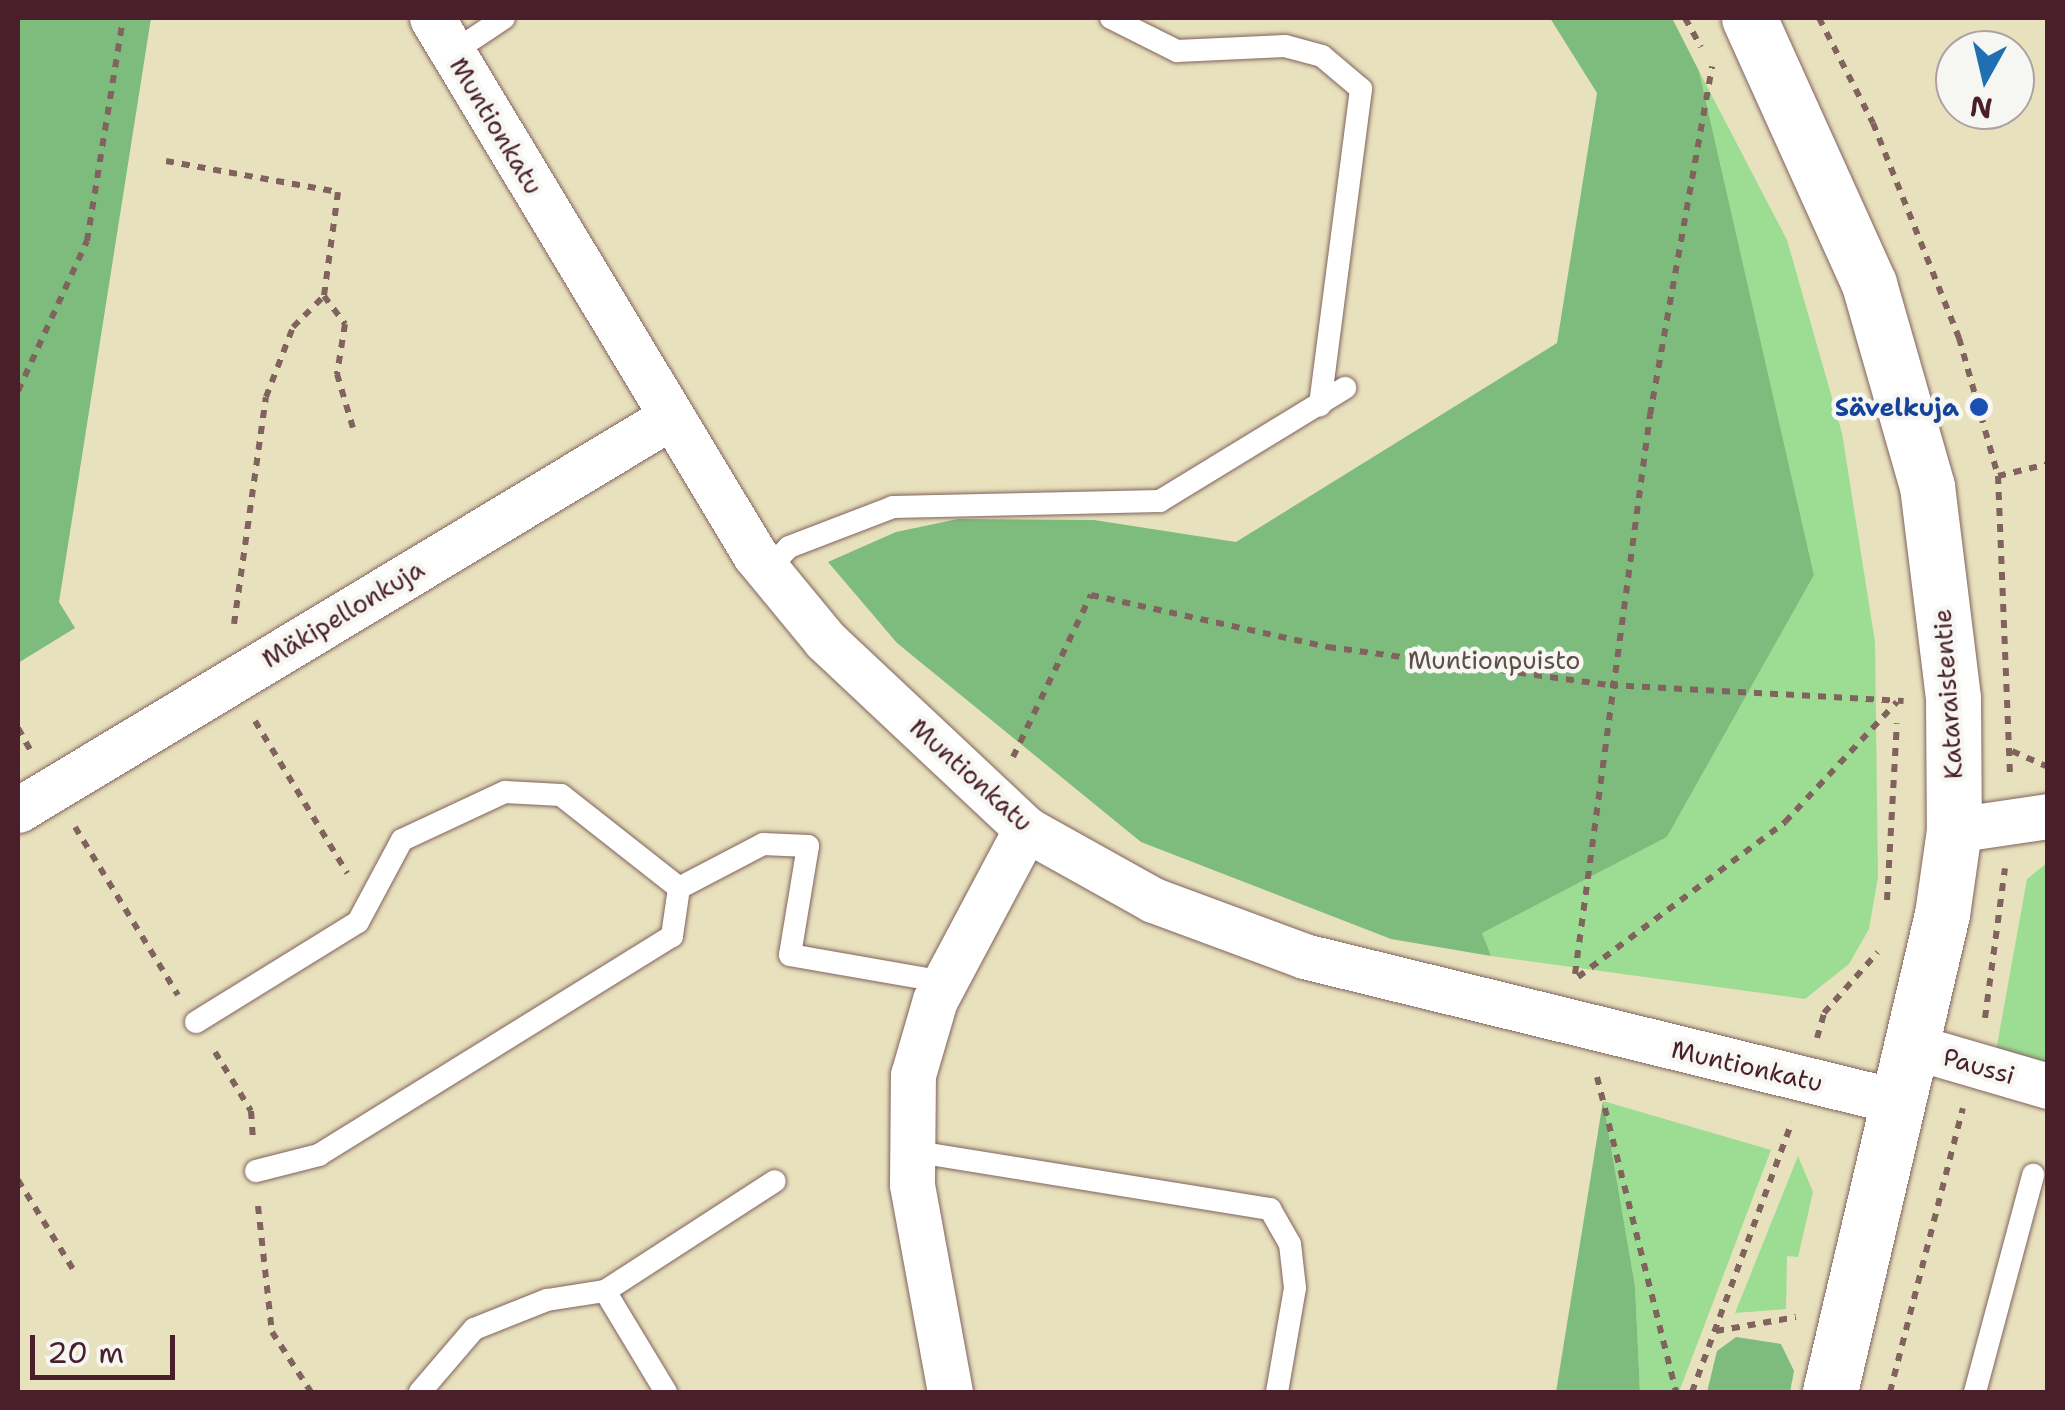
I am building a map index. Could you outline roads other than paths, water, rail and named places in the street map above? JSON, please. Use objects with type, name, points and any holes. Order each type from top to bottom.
[{"type":"street","name":"Kataraistentie","points":[[1749,18],[1869,284],[1928,486],[1953,699],[1954,830],[1911,1046],[1830,1392]]},
{"type":"street","name":"Muntionkatu","points":[[442,35],[668,418],[767,570],[825,640],[1026,829],[1153,900],[1304,956],[1898,1102]]},
{"type":"street","name":"Mäkipellonkuja","points":[[35,799],[234,694],[668,418]]},
{"type":"street","points":[[1954,830],[2048,816]]},
{"type":"street","points":[[950,1392],[910,1152],[912,1075],[944,982],[1026,829]]},
{"type":"street","name":"Paussi","points":[[1911,1046],[2048,1086]]},
{"type":"lane","points":[[442,35],[504,18]]},
{"type":"lane","points":[[1111,18],[1177,50],[1285,46],[1322,56],[1361,89],[1320,404]]},
{"type":"lane","points":[[767,570],[789,546],[893,507],[1160,502],[1345,388]]},
{"type":"lane","points":[[196,1022],[358,922],[402,840],[505,792],[560,795],[679,888]]},
{"type":"lane","points":[[679,888],[764,844],[808,846],[790,955],[944,982]]},
{"type":"lane","points":[[256,1171],[319,1155],[672,936],[679,888]]},
{"type":"lane","points":[[910,1152],[1270,1209],[1290,1244],[1295,1288],[1277,1392]]},
{"type":"lane","points":[[1975,1392],[2033,1176]]},
{"type":"lane","points":[[420,1392],[474,1329],[546,1300],[605,1291],[775,1181]]},
{"type":"lane","points":[[605,1291],[666,1392]]},
{"type":"place","name":"Sävelkuja","points":[[1979,407]]},
{"type":"park label","name":"Muntionpuisto","points":[[1494,660]]}]
